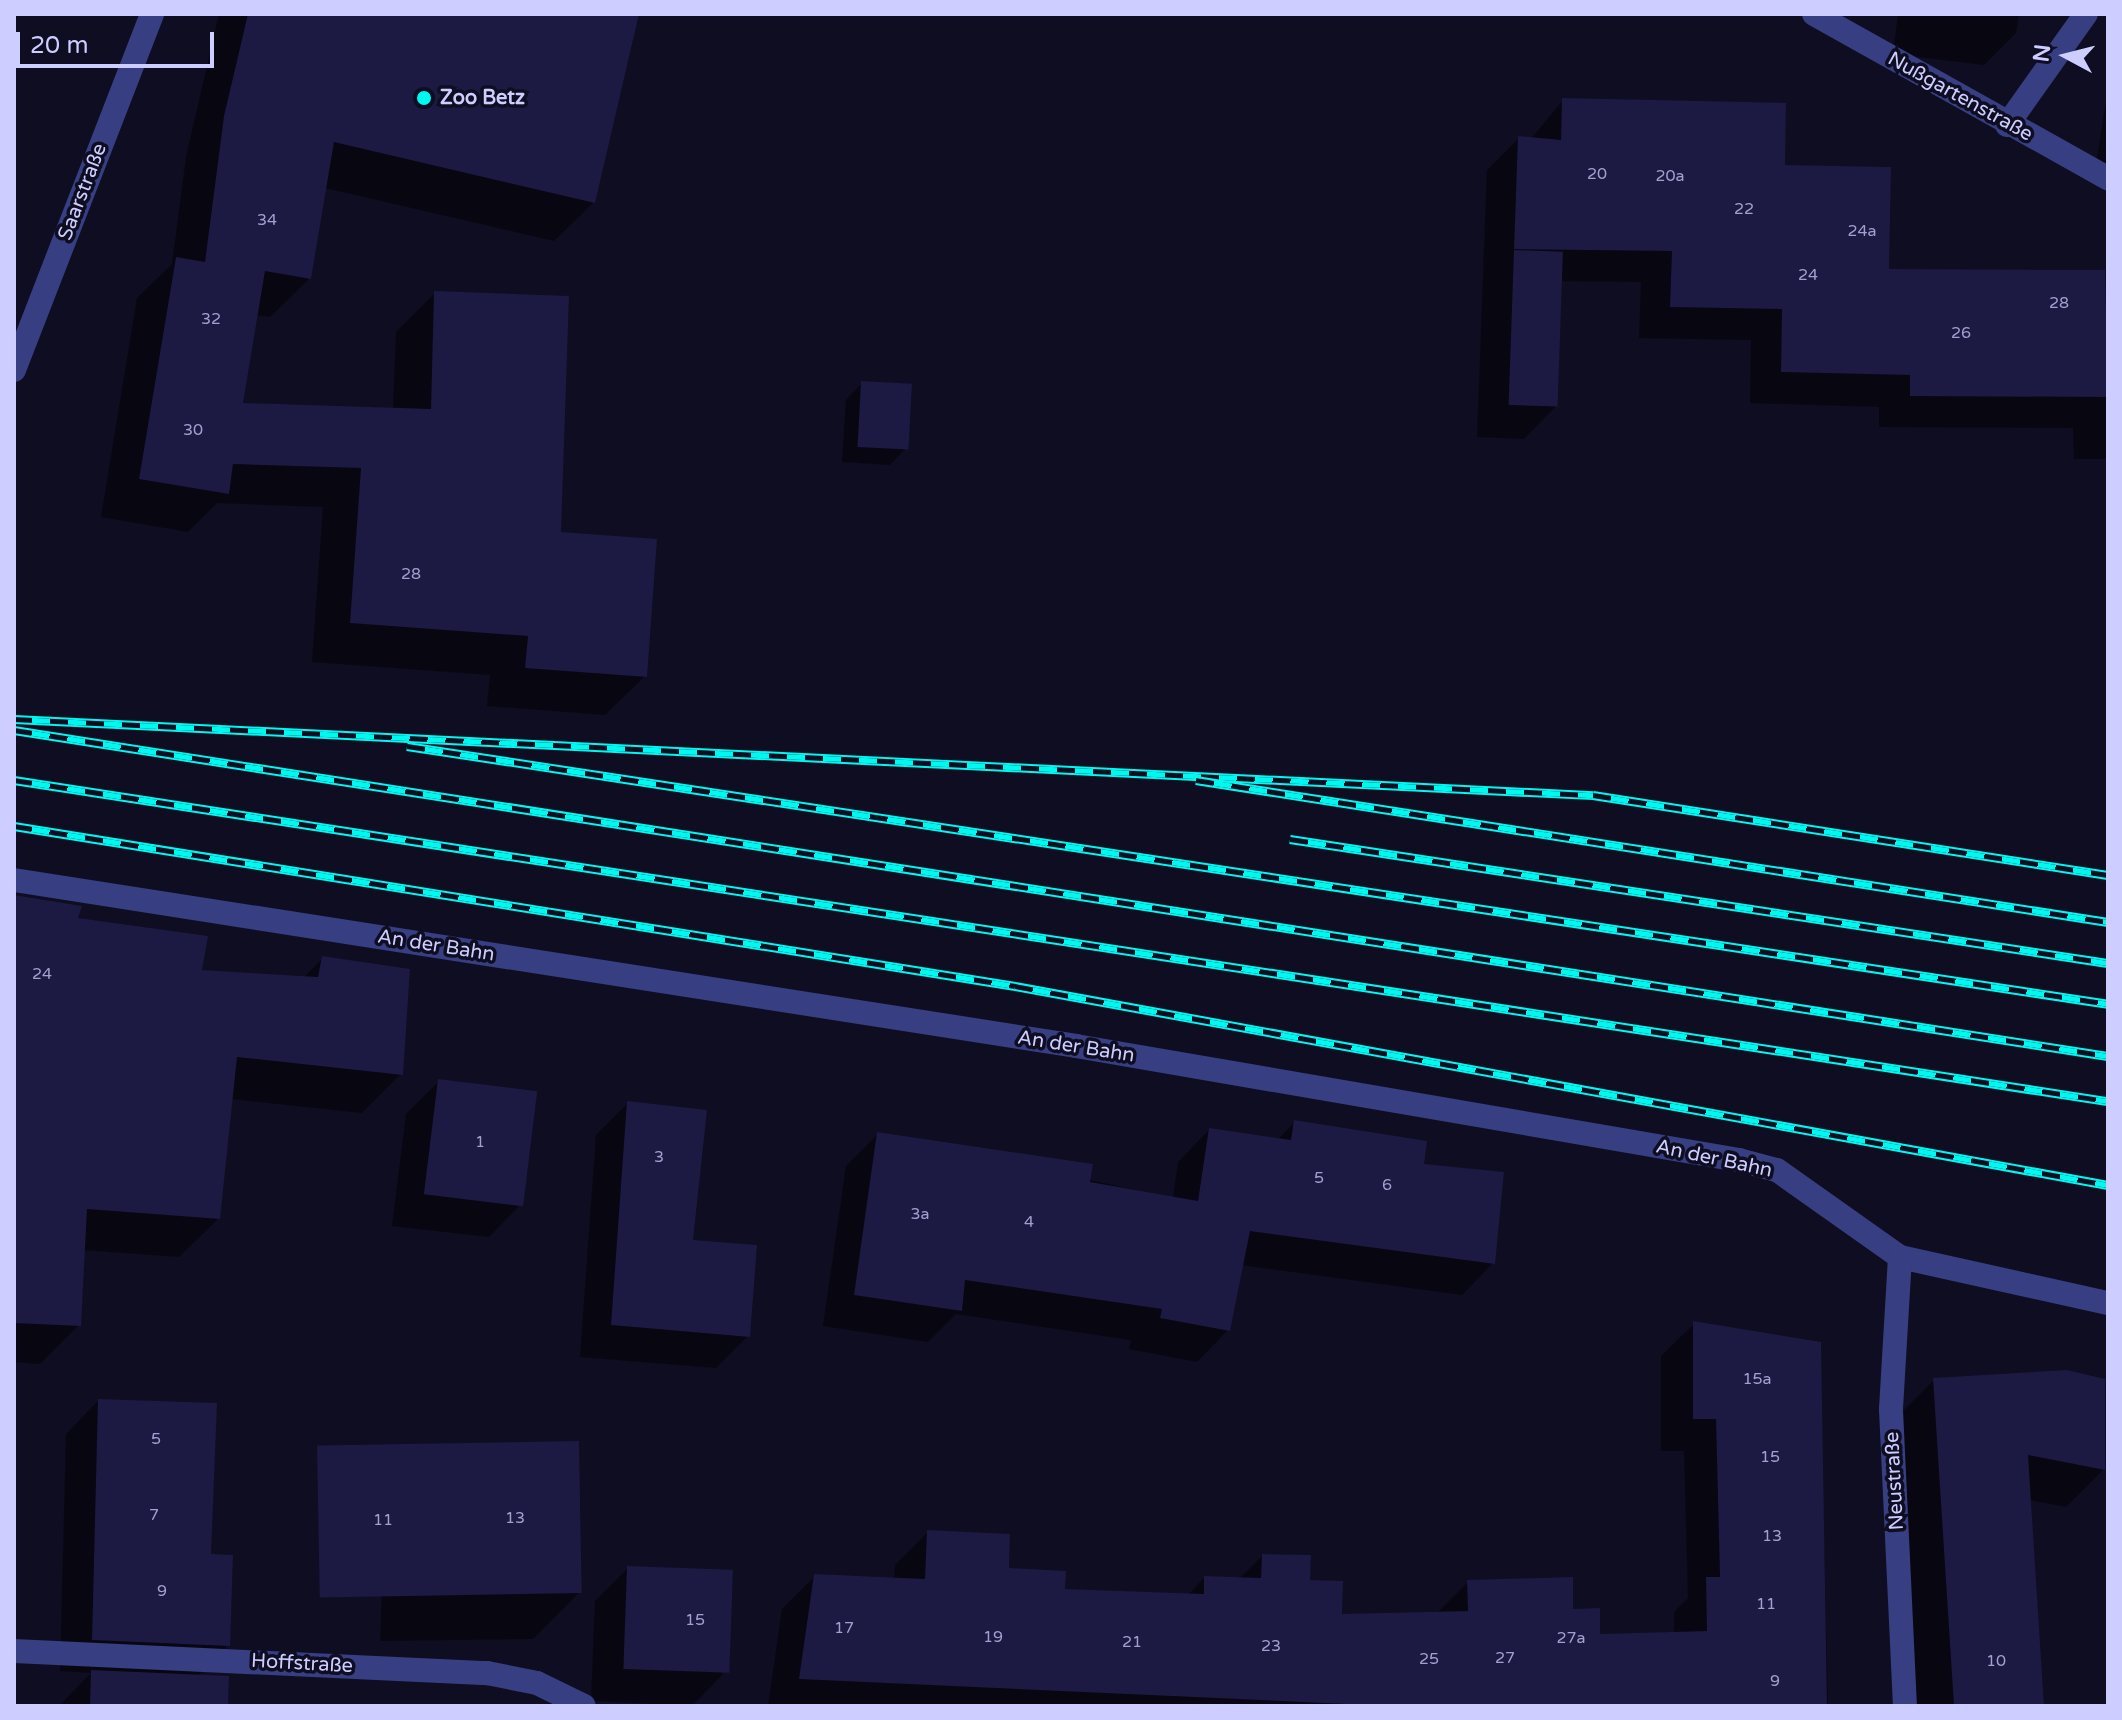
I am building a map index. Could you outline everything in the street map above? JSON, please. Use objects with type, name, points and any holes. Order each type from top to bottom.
[{"type":"street","name":"Saarstraße","points":[[14,370],[152,14]]},
{"type":"street","name":"Nußgartenstraße","points":[[1814,14],[2007,125],[2108,178]]},
{"type":"street","points":[[2007,125],[2086,14]]},
{"type":"street","name":"An der Bahn","points":[[14,880],[1076,1046],[1739,1160],[1777,1170],[1900,1257],[2108,1303]]},
{"type":"street","name":"Neustraße","points":[[1900,1257],[1891,1410],[1905,1706]]},
{"type":"street","name":"Hoffstraße","points":[[14,1651],[487,1673],[537,1683],[584,1706]]},
{"type":"building","points":[[248,14],[639,14],[595,203],[334,142],[311,279],[265,271],[243,403],[431,409],[434,291],[569,296],[561,532],[657,539],[647,677],[525,668],[528,636],[350,623],[361,468],[233,464],[229,494],[139,479],[176,257],[205,262],[224,116]]},
{"type":"building","points":[[1562,98],[1786,103],[1785,165],[1891,167],[1889,269],[2105,270],[2108,397],[1910,396],[1910,375],[1781,372],[1782,309],[1670,307],[1672,251],[1514,249],[1518,136],[1561,140]]},
{"type":"building","points":[[1514,250],[1563,252],[1558,407],[1509,405]]},
{"type":"building","points":[[861,381],[912,384],[908,450],[858,447]]},
{"type":"building","points":[[14,895],[82,906],[78,918],[208,936],[202,970],[318,977],[322,956],[410,969],[403,1075],[237,1057],[220,1219],[87,1209],[81,1326],[14,1323]]},
{"type":"building","points":[[438,1079],[537,1091],[523,1206],[424,1194]]},
{"type":"building","points":[[627,1101],[707,1110],[693,1240],[757,1245],[750,1337],[611,1325]]},
{"type":"building","points":[[1294,1120],[1427,1141],[1424,1164],[1504,1172],[1495,1264],[1250,1231],[1230,1331],[1160,1318],[1162,1309],[965,1280],[962,1311],[854,1295],[877,1132],[1093,1164],[1090,1182],[1198,1201],[1209,1128],[1291,1140]]},
{"type":"building","points":[[1693,1321],[1821,1342],[1827,1706],[1390,1706],[799,1679],[814,1574],[925,1579],[927,1530],[1010,1534],[1009,1568],[1066,1571],[1065,1589],[1204,1594],[1204,1576],[1261,1578],[1262,1554],[1311,1555],[1310,1580],[1343,1581],[1342,1614],[1468,1611],[1467,1580],[1573,1577],[1573,1609],[1600,1608],[1600,1634],[1707,1631],[1706,1577],[1720,1577],[1716,1419],[1693,1419]]},
{"type":"building","points":[[2067,1370],[2105,1379],[2105,1470],[2028,1455],[2044,1706],[1954,1706],[1933,1378]]},
{"type":"building","points":[[98,1399],[217,1403],[211,1554],[233,1555],[230,1646],[92,1640]]},
{"type":"building","points":[[579,1441],[582,1593],[320,1598],[317,1446]]},
{"type":"building","points":[[627,1566],[733,1570],[729,1673],[623,1669]]},
{"type":"building","points":[[91,1670],[229,1676],[228,1706],[90,1706]]},
{"type":"railway","points":[[14,719],[1593,795],[2108,875]]},
{"type":"railway","points":[[14,730],[2108,1056]]},
{"type":"railway","points":[[407,746],[2108,1004]]},
{"type":"railway","points":[[14,780],[2108,1101]]},
{"type":"railway","points":[[1196,780],[2108,922]]},
{"type":"railway","points":[[14,826],[1015,986],[2108,1185]]},
{"type":"railway","points":[[1290,839],[2108,963]]},
{"type":"place","name":"Zoo Betz","points":[[424,98]]}]
